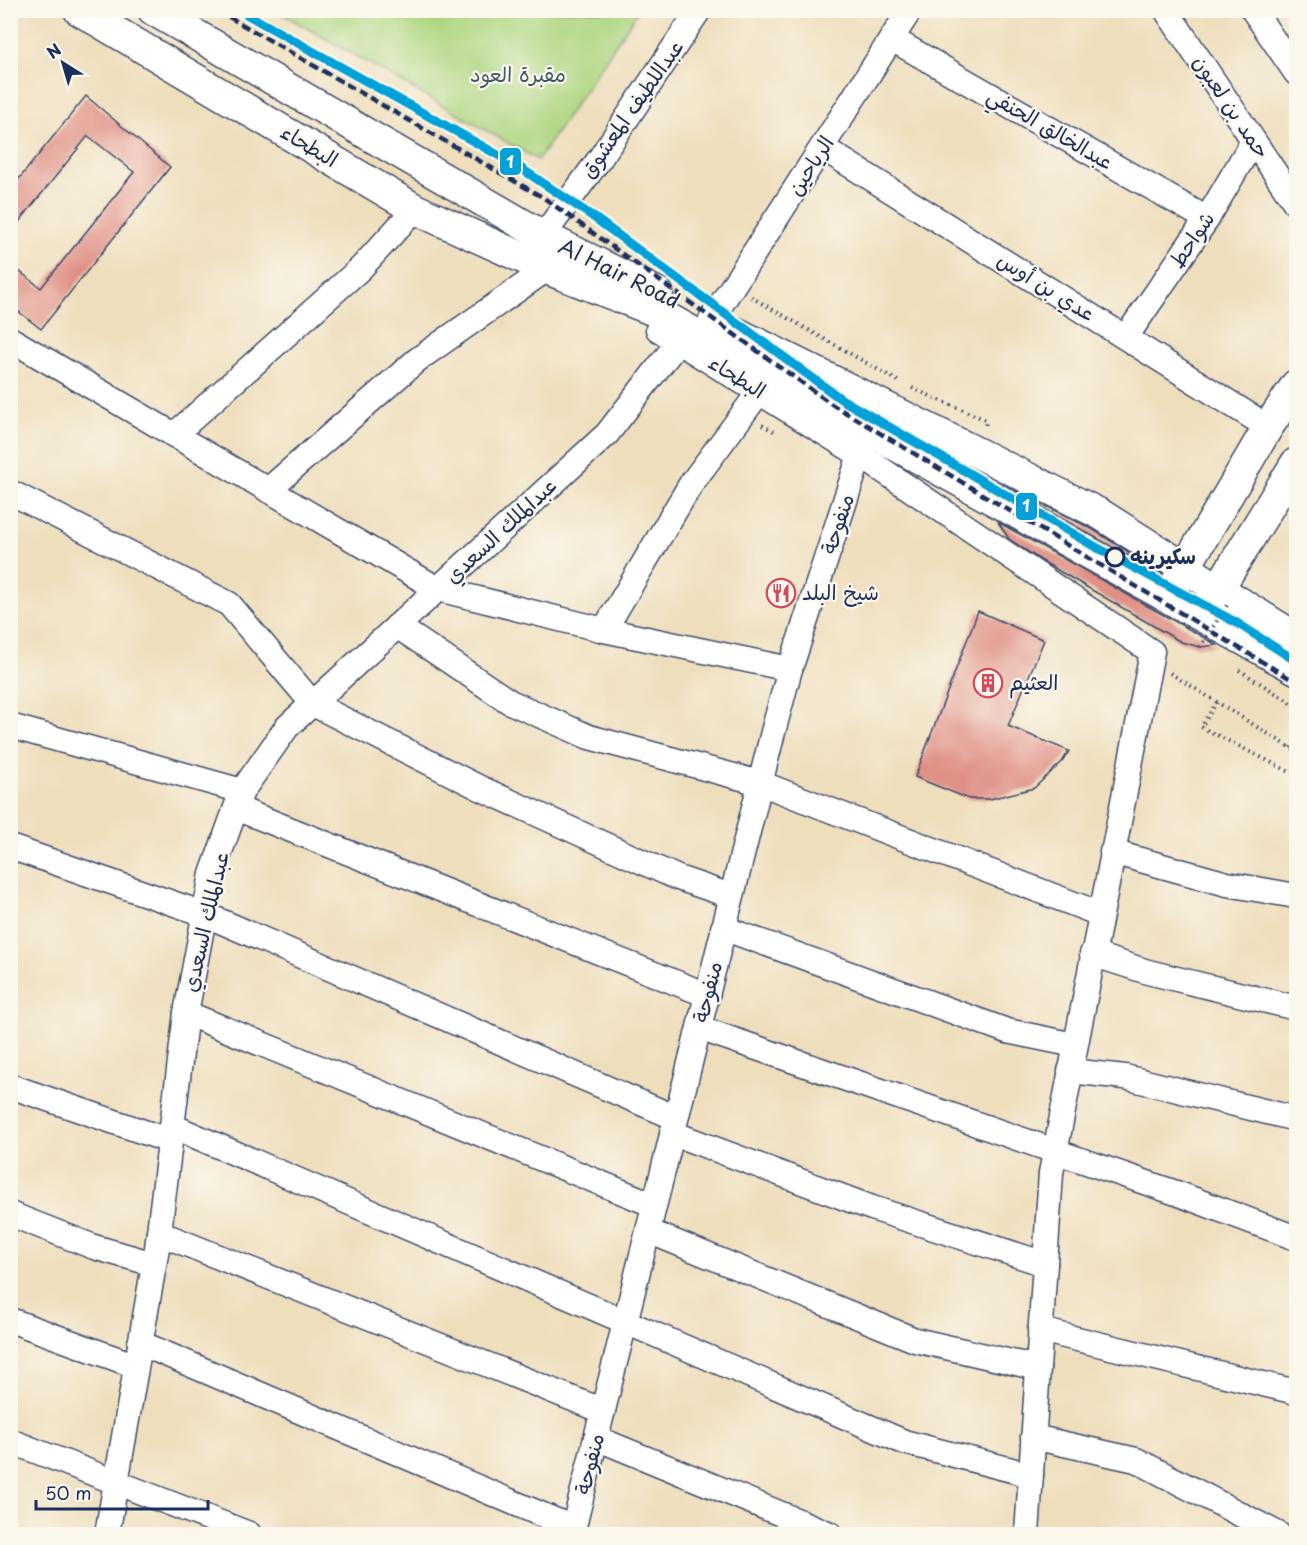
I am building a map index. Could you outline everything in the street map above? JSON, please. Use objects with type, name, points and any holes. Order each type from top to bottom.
[{"type":"main road","name":"البطحاء","points":[[79,10],[415,209],[547,269],[655,311],[698,333]]},
{"type":"main road","name":"البطحاء","points":[[153,10],[543,236]]},
{"type":"main road","name":"Al Hair Road","points":[[543,236],[698,333],[1296,669]]},
{"type":"main road","name":"Al Hair Road","points":[[698,333],[1100,514],[1185,568],[1223,597],[1296,638]]},
{"type":"main road","points":[[1169,597],[1268,428],[1296,385]]},
{"type":"main road","points":[[1201,616],[1223,597],[1244,546],[1296,463]]},
{"type":"main road","points":[[1206,532],[1227,549],[1244,546]]},
{"type":"street","name":"عبداللطيف المعشوق","points":[[543,236],[601,157],[699,10]]},
{"type":"street","name":"الرياحين","points":[[698,333],[732,286],[823,148],[910,10]]},
{"type":"street","name":"حمد بن لعبون","points":[[1166,10],[1296,204]]},
{"type":"street","points":[[1253,10],[1296,72]]},
{"type":"street","name":"عبدالخالق الحنفي","points":[[892,39],[1207,219]]},
{"type":"street","name":"شواحط","points":[[1126,337],[1207,219],[1253,141]]},
{"type":"street","name":"عدي بن أوس","points":[[823,148],[1268,428]]},
{"type":"street","points":[[174,435],[362,268],[415,209]]},
{"type":"street","points":[[268,490],[417,360],[547,269]]},
{"type":"street","name":"البطحاء","points":[[698,333],[760,391],[860,455],[1151,656]]},
{"type":"street","name":"عبدالملك السعدي","points":[[106,1534],[159,1233],[186,1013],[212,874],[239,799],[287,728],[607,434],[698,333]]},
{"type":"street","points":[[12,342],[438,590],[604,630],[790,669]]},
{"type":"street","points":[[604,630],[691,484],[760,391]]},
{"type":"street","name":"منفوحة","points":[[573,1532],[731,896],[790,669],[860,455]]},
{"type":"street","points":[[10,492],[228,603],[313,704],[490,793],[678,878],[731,896]]},
{"type":"street","points":[[397,626],[510,702],[589,737],[760,783],[1100,914]]},
{"type":"street","points":[[1027,1534],[1055,1152],[1151,656]]},
{"type":"street","points":[[10,726],[239,799],[707,995]]},
{"type":"street","points":[[10,847],[204,914],[674,1125],[872,1208],[1045,1264]]},
{"type":"street","points":[[1112,852],[1227,884],[1296,896]]},
{"type":"street","points":[[723,928],[1007,1031],[1075,1045]]},
{"type":"street","points":[[1092,954],[1148,972],[1296,1008]]},
{"type":"street","points":[[186,1013],[654,1205]]},
{"type":"street","points":[[699,1028],[1296,1238]]},
{"type":"street","points":[[1070,1071],[1125,1077],[1296,1119]]},
{"type":"street","points":[[10,1086],[171,1133],[625,1322],[904,1442],[1031,1475]]},
{"type":"street","points":[[10,1214],[94,1247],[154,1264]]},
{"type":"street","points":[[648,1231],[915,1340],[1038,1368]]},
{"type":"street","points":[[159,1233],[603,1412]]},
{"type":"street","points":[[10,1320],[138,1354],[573,1532]]},
{"type":"street","points":[[1041,1330],[1296,1392]]},
{"type":"street","points":[[1033,1437],[1136,1460],[1278,1534]]},
{"type":"street","points":[[596,1438],[830,1534]]},
{"type":"street","points":[[10,1441],[249,1534]]},
{"type":"path","points":[[732,286],[904,385]]},
{"type":"path","points":[[1200,646],[1223,597]]},
{"type":"path","points":[[1151,656],[1217,702],[1296,751]]},
{"type":"path","points":[[1274,691],[1296,706]]},
{"type":"path","points":[[1217,702],[1201,727],[1296,775]]},
{"type":"path","points":[[1292,748],[1296,740]]},
{"type":"green space","name":"مقبرة العود","points":[[277,11],[638,11],[538,160]]},
{"type":"building","points":[[86,96],[170,167],[41,329],[10,305],[10,264],[41,288],[134,172],[88,136],[10,233],[10,190]]},
{"type":"building","points":[[991,479],[1092,529],[1162,573],[1161,574]]},
{"type":"building","points":[[998,522],[1217,645],[1200,647],[1181,642],[1042,561],[1009,539]]},
{"type":"building","name":"العثيم","points":[[978,611],[1044,640],[1008,726],[1069,751],[1062,762],[1034,788],[990,799],[969,799],[915,777]]},
{"type":"railway","points":[[217,10],[544,198],[833,405],[1296,682]]},
{"type":"transit line","name":"1","points":[[239,10],[516,165],[592,216],[841,399],[1094,546],[1237,623],[1296,661]]},
{"type":"place","name":"سكيرينه","points":[[1115,557]]},
{"type":"place","name":"شيخ البلد","points":[[781,593]]},
{"type":"place","name":"العثيم","points":[[988,683]]}]
